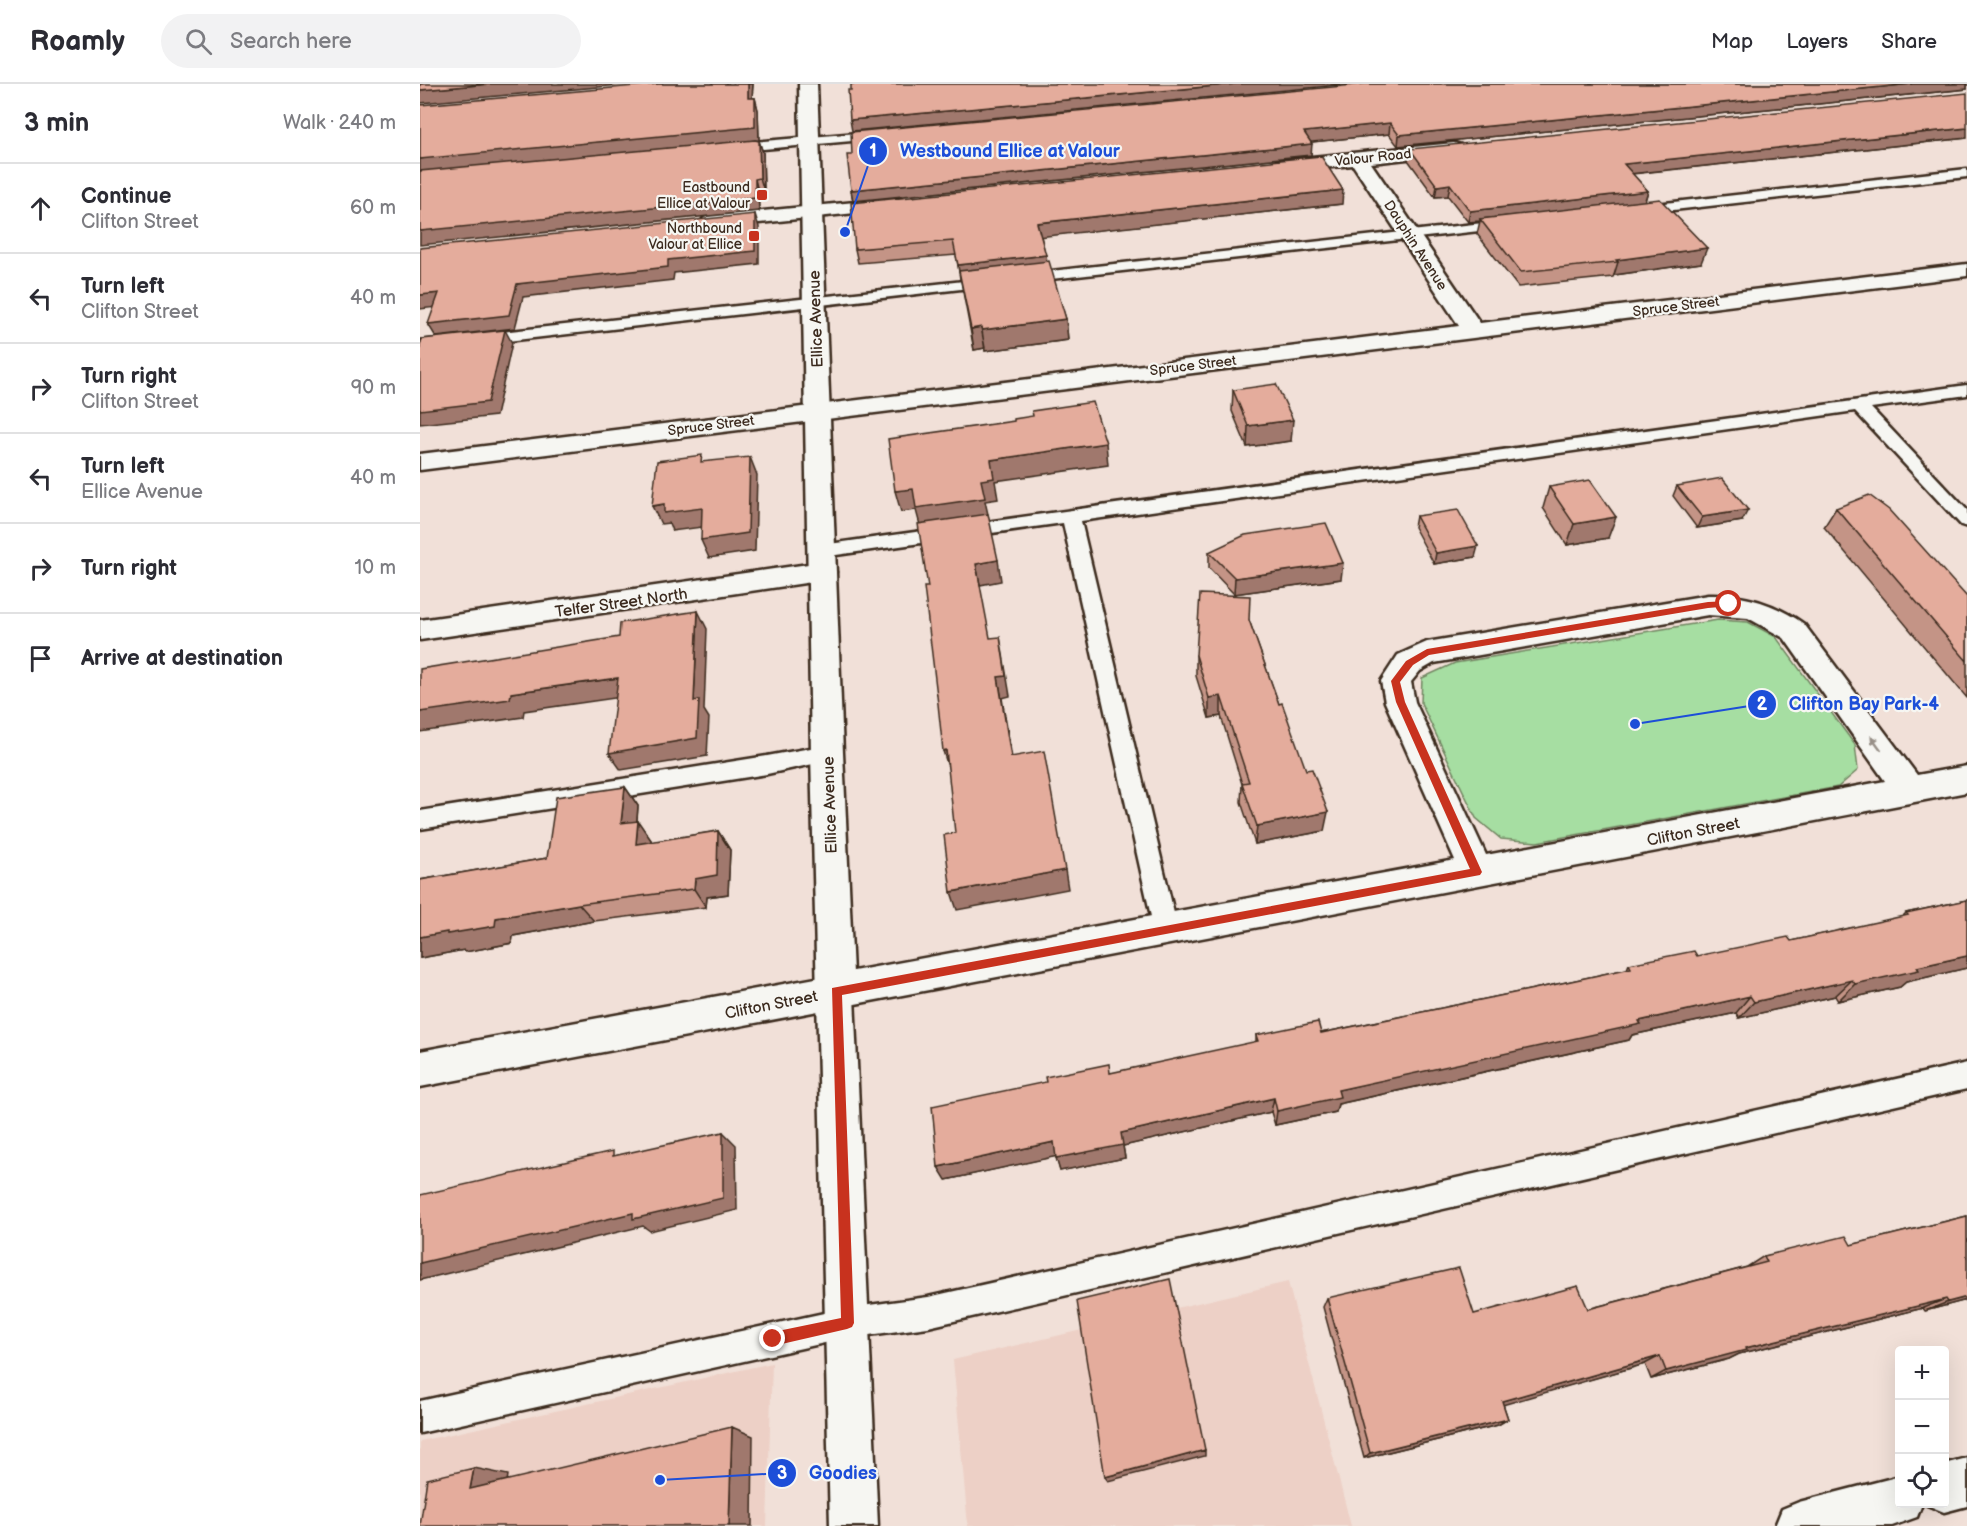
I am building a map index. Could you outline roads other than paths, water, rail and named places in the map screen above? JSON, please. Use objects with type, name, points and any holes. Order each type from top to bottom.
[{"type":"street","name":"Ellice Avenue","points":[[808,84],[827,753],[854,1526]]},
{"type":"street","name":"Valour Road","points":[[1264,168],[1478,146]]},
{"type":"street","name":"Dauphin Avenue","points":[[1359,159],[1474,331]]},
{"type":"street","points":[[692,224],[918,202]]},
{"type":"street","name":"Spruce Street","points":[[420,462],[1967,270]]},
{"type":"street","name":"Telfer Street North","points":[[420,630],[822,562]]},
{"type":"street","points":[[1477,872],[1400,702],[1396,681],[1409,663],[1427,652],[1708,605],[1729,604],[1752,607],[1773,615],[1794,632],[1910,790]]},
{"type":"street","name":"Clifton Street","points":[[420,1069],[1967,779]]},
{"type":"street","points":[[1949,1487],[1967,1482]]},
{"type":"street","points":[[1799,1526],[1895,1501]]},
{"type":"lane","points":[[715,150],[899,133]]},
{"type":"lane","points":[[1623,212],[1967,173]]},
{"type":"lane","points":[[420,346],[1528,222]]},
{"type":"lane","points":[[822,562],[1071,516],[1967,390]]},
{"type":"lane","points":[[1859,405],[1967,521]]},
{"type":"lane","points":[[1071,516],[1166,930]]},
{"type":"lane","points":[[420,820],[756,767],[827,753]]},
{"type":"lane","points":[[420,1417],[847,1323],[928,1312],[1967,1076]]},
{"type":"place","name":"Eastbound Ellice at Valour","points":[[762,195]]},
{"type":"place","name":"Westbound Ellice at Valour","points":[[845,232]]},
{"type":"place","name":"Northbound Valour at Ellice","points":[[754,236]]},
{"type":"place","name":"Clifton Bay Park-4","points":[[1635,724]]},
{"type":"place","name":"Goodies","points":[[660,1480]]}]
